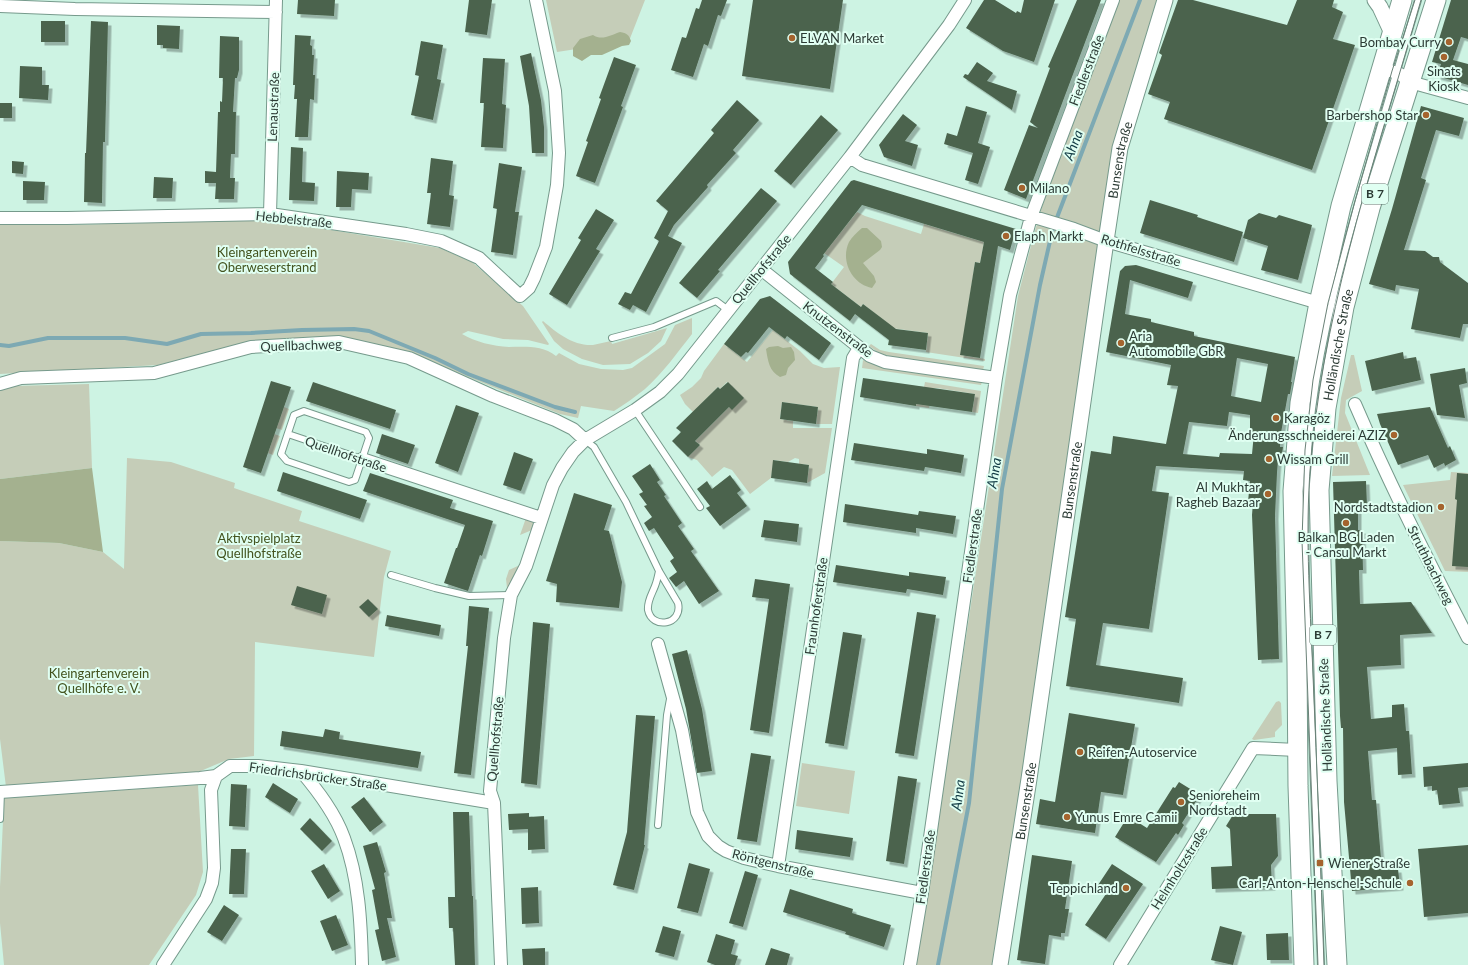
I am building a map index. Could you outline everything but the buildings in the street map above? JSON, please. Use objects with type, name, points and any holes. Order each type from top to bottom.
[{"type":"main road","name":"Holländische Straße","points":[[1337,965],[1327,781],[1319,483],[1326,408],[1344,307],[1370,208],[1396,74],[1392,33],[1402,0]]},
{"type":"main road","name":"Holländische Straße","points":[[1304,965],[1297,750],[1297,663],[1293,492],[1300,403],[1319,303],[1342,206],[1396,74],[1436,0]]},
{"type":"street","name":"Hebbelstraße","points":[[0,218],[270,214],[441,241],[479,258],[520,296],[529,288],[546,247],[558,174],[559,153],[556,91],[536,0]]},
{"type":"street","name":"Quellhofstraße","points":[[501,965],[494,803],[490,791],[504,638],[511,595],[526,566],[553,485],[573,452],[586,440],[635,410],[660,392],[678,374],[850,157],[949,25],[965,0]]},
{"type":"street","name":"Fiedlerstraße","points":[[910,965],[922,893],[996,378],[1010,295],[1113,0]]},
{"type":"street","name":"Bunsenstraße","points":[[1000,965],[1029,779],[1120,148],[1165,0]]},
{"type":"street","points":[[1375,0],[1380,7],[1392,33]]},
{"type":"street","points":[[0,6],[61,4],[276,6]]},
{"type":"street","name":"Lenaustraße","points":[[270,214],[276,6]]},
{"type":"street","points":[[1396,74],[1468,98]]},
{"type":"street","name":"Rothfelsstraße","points":[[850,157],[862,165],[1106,241],[1319,303]]},
{"type":"street","name":"Knutzenstraße","points":[[761,269],[870,356],[885,362],[996,378]]},
{"type":"street","name":"Quellbachweg","points":[[0,384],[21,378],[154,373],[251,347],[339,342],[409,358],[493,396],[555,420],[573,429],[586,440]]},
{"type":"street","name":"Fraunhoferstraße","points":[[778,866],[852,363],[853,358],[859,348]]},
{"type":"street","name":"Struthbachweg","points":[[1355,404],[1385,473],[1468,638]]},
{"type":"street","name":"Quellhofstraße","points":[[362,460],[541,518]]},
{"type":"street","name":"Röntgenstraße","points":[[658,644],[682,730],[697,812],[708,836],[718,846],[744,858],[778,866],[922,893]]},
{"type":"street","name":"Helmholtzstraße","points":[[1120,965],[1254,748],[1297,750]]},
{"type":"street","name":"Friedrichsbrücker Straße","points":[[0,788],[216,776],[230,766],[258,766],[301,771],[494,803]]},
{"type":"street","points":[[301,771],[326,802],[344,836],[349,851],[358,892],[362,965]]},
{"type":"street","points":[[163,965],[206,899],[212,883],[214,868],[211,790],[216,776]]},
{"type":"lane","points":[[1321,965],[1306,576],[1306,496],[1312,408],[1331,303],[1418,0]]},
{"type":"lane","points":[[612,338],[654,327],[716,301],[728,310]]},
{"type":"lane","points":[[635,410],[700,507]]},
{"type":"lane","points":[[304,411],[366,432],[369,438],[362,460],[356,480],[349,482],[287,461],[281,454],[294,415],[304,411]]},
{"type":"lane","name":"Quellhofstraße","points":[[288,434],[362,460]]},
{"type":"lane","points":[[586,440],[594,447],[626,502],[659,571],[678,603],[678,614],[673,620],[660,623],[654,620],[648,610],[659,571]]},
{"type":"lane","points":[[391,575],[469,596],[511,595]]},
{"type":"lane","points":[[658,825],[667,715],[671,691]]},
{"type":"lane","points":[[0,788],[0,819]]},
{"type":"green space","points":[[546,0],[645,0],[629,41],[557,52]]},
{"type":"green space","points":[[1115,0],[1161,0],[1116,141],[996,965],[916,965],[1018,296],[1042,207]]},
{"type":"green space","points":[[620,32],[628,36],[631,41],[629,45],[622,46],[602,55],[591,55],[582,61],[573,56],[573,48],[580,39],[593,35],[596,37],[610,36]]},
{"type":"green space","points":[[857,212],[921,234],[924,224],[984,242],[980,263],[975,262],[961,355],[985,359],[985,361],[926,352],[928,333],[891,328],[886,322],[863,304],[861,307],[831,284],[844,267],[824,253]]},
{"type":"green space","name":"Kleingartenverein Oberweserstrand","points":[[271,220],[440,248],[472,262],[523,306],[549,344],[528,340],[503,339],[468,331],[462,334],[491,345],[539,348],[551,352],[556,356],[559,353],[579,364],[601,369],[623,370],[632,368],[665,344],[675,325],[692,318],[692,334],[670,363],[645,389],[634,398],[614,411],[581,406],[578,418],[560,414],[412,354],[336,336],[241,344],[158,365],[0,374],[0,224],[67,225]]},
{"type":"green space","points":[[862,228],[867,228],[881,241],[882,247],[863,263],[874,276],[876,282],[872,288],[859,282],[850,271],[847,264],[846,257],[849,242]]},
{"type":"green space","points":[[543,321],[566,338],[586,345],[611,341],[612,344],[667,328],[661,341],[648,353],[630,364],[603,365],[582,359],[563,349],[554,341],[542,322]]},
{"type":"green space","points":[[773,330],[800,351],[813,364],[824,368],[840,367],[832,424],[816,424],[818,407],[782,402],[780,419],[793,421],[793,428],[832,428],[825,473],[807,483],[809,465],[799,464],[799,459],[795,458],[788,462],[774,460],[771,478],[750,494],[732,470],[724,467],[712,477],[697,460],[688,457],[700,445],[695,441],[729,407],[743,398],[727,382],[720,389],[718,387],[693,412],[685,404],[680,395],[692,387],[701,378],[704,371],[724,344],[747,362]]},
{"type":"green space","points":[[871,344],[880,350],[889,352],[984,366],[983,370],[889,356],[879,353],[869,346]]},
{"type":"green space","points":[[778,346],[783,348],[791,347],[794,352],[795,360],[788,368],[786,375],[780,377],[771,369],[768,362],[766,349],[769,347]]},
{"type":"green space","points":[[1351,355],[1354,355],[1362,391],[1346,400],[1345,413],[1370,475],[1332,476],[1341,398]]},
{"type":"green space","points":[[863,360],[882,367],[982,382],[981,385],[862,368]]},
{"type":"green space","points":[[925,382],[981,391],[978,413],[972,412],[975,394],[937,388],[932,388],[929,408],[916,406],[919,386],[924,387]]},
{"type":"green space","points":[[89,384],[92,468],[0,479],[0,389],[13,386]]},
{"type":"green space","points":[[284,407],[289,409],[282,430],[276,428]]},
{"type":"green space","points":[[274,434],[280,436],[273,455],[268,453]]},
{"type":"green space","points":[[127,458],[171,462],[235,483],[234,488],[302,511],[299,521],[391,551],[384,577],[374,657],[255,642],[254,756],[229,759],[196,773],[6,787],[0,739],[0,541],[59,543],[103,552],[124,569]]},
{"type":"green space","points":[[92,468],[103,552],[59,543],[0,541],[0,479]]},
{"type":"green space","name":"Nordstadtstadion","points":[[1451,472],[1468,473],[1468,572],[1445,571],[1403,485],[1450,480]]},
{"type":"green space","points":[[526,518],[533,522],[532,530],[520,535]]},
{"type":"green space","points":[[520,565],[507,588],[506,579],[509,570]]},
{"type":"green space","points":[[1279,701],[1281,703],[1282,725],[1275,732],[1275,737],[1252,739],[1276,702]]},
{"type":"green space","points":[[802,763],[855,771],[849,814],[796,806]]},
{"type":"green space","points":[[198,785],[203,872],[196,895],[149,965],[4,965],[0,923],[0,887],[4,798]]},
{"type":"waterway","name":"Ahna","points":[[938,965],[969,803],[1002,489],[1040,285],[1053,228],[1140,0]]},
{"type":"waterway","points":[[0,345],[9,346],[48,338],[125,338],[167,344],[201,334],[354,329],[369,331],[435,358],[468,374],[555,407],[575,412]]},
{"type":"tram line","points":[[1318,965],[1302,541],[1305,450],[1313,380],[1328,303],[1392,71],[1415,0]]},
{"type":"tram line","points":[[1324,965],[1308,562],[1308,505],[1312,449],[1319,392],[1329,335],[1342,278],[1356,222],[1421,0]]},
{"type":"place","name":"ELVAN Market","points":[[792,38]]},
{"type":"place","name":"Bombay Curry","points":[[1449,42]]},
{"type":"place","name":"Sinats Kiosk","points":[[1444,57]]},
{"type":"place","name":"Barbershop Star","points":[[1426,115]]},
{"type":"place","name":"Milano","points":[[1022,188]]},
{"type":"place","name":"Elaph Markt","points":[[1006,236]]},
{"type":"place","name":"Aria Automobile GbR","points":[[1121,343]]},
{"type":"place","name":"Karagöz","points":[[1276,418]]},
{"type":"place","name":"Änderungsschneiderei AZIZ","points":[[1394,435]]},
{"type":"place","name":"Wissam Grill","points":[[1269,459]]},
{"type":"place","name":"Al Mukhtar Ragheb Bazaar","points":[[1268,494]]},
{"type":"place","name":"Nordstadtstadion","points":[[1441,507]]},
{"type":"place","name":"Balkan BG Laden - Cansu Markt","points":[[1346,523]]},
{"type":"place","name":"Reifen-Autoservice","points":[[1080,752]]},
{"type":"place","name":"Senioreheim Nordstadt","points":[[1181,802]]},
{"type":"place","name":"Yunus Emre Camii","points":[[1067,817]]},
{"type":"place","name":"Wiener Straße","points":[[1320,863]]},
{"type":"place","name":"Carl-Anton-Henschel-Schule","points":[[1410,883]]},
{"type":"place","name":"Teppichland","points":[[1126,888]]},
{"type":"park label","name":"Aktivspielplatz Quellhofstraße","points":[[259,546]]},
{"type":"park label","name":"Kleingartenverein Quellhöfe e. V.","points":[[99,680]]}]
